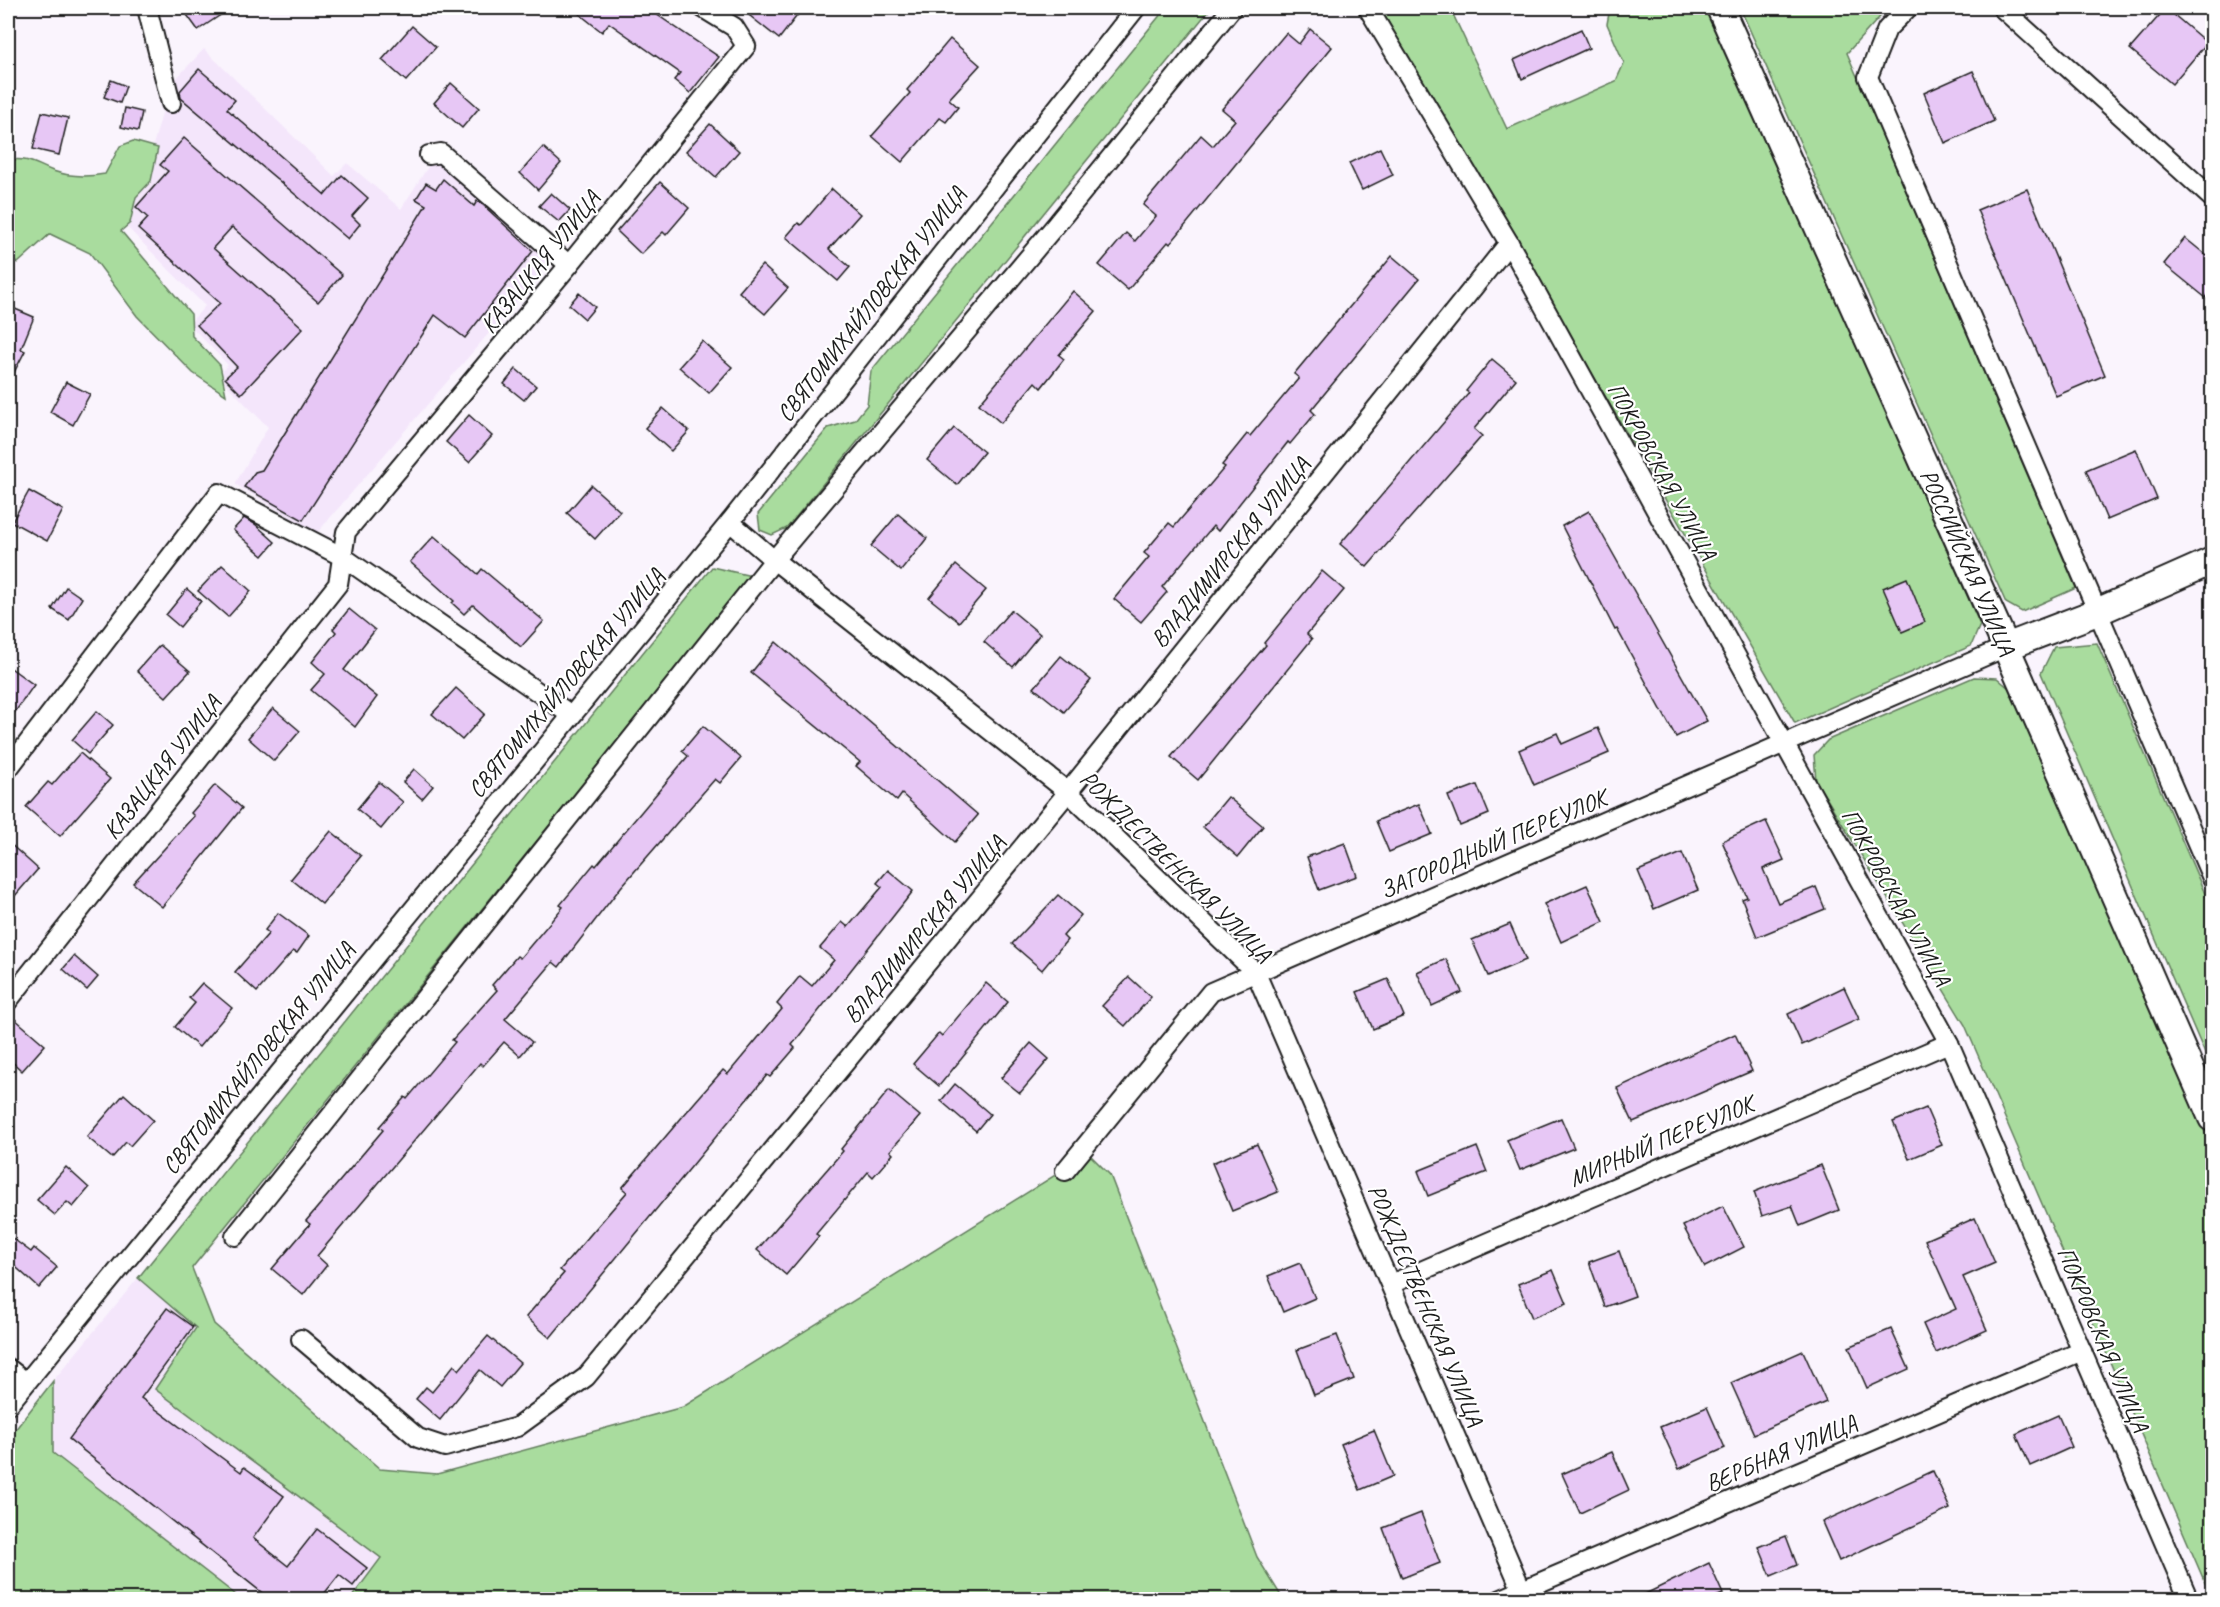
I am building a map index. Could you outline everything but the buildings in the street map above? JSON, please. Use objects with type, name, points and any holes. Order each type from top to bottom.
[{"type":"main road","name":"РОССИЙСКАЯ УЛИЦА","points":[[1720,8],[2006,647],[2212,1119]]},
{"type":"main road","points":[[2006,647],[2097,612],[2212,561]]},
{"type":"street","points":[[147,8],[171,103]]},
{"type":"street","name":"КАЗАЦКАЯ УЛИЦА","points":[[8,1001],[338,584],[346,532],[569,265],[746,46],[734,27],[703,8]]},
{"type":"street","name":"СВЯТОМИХАЙЛОВСКАЯ УЛИЦА","points":[[8,1405],[730,522],[1136,8]]},
{"type":"street","points":[[235,1236],[774,560],[1047,235],[1232,8]]},
{"type":"street","name":"ПОКРОВСКАЯ УЛИЦА","points":[[1368,8],[1509,243],[1949,1044],[2189,1599]]},
{"type":"street","points":[[1908,8],[1887,29],[1868,77],[2212,878]]},
{"type":"street","points":[[2002,8],[2212,198]]},
{"type":"street","points":[[429,156],[441,153],[569,265]]},
{"type":"street","name":"ВЛАДИМИРСКАЯ УЛИЦА","points":[[301,1339],[418,1438],[445,1447],[517,1427],[586,1377],[1068,792],[1509,243]]},
{"type":"street","points":[[8,769],[219,493],[343,557],[571,715]]},
{"type":"street","name":"РОЖДЕСТВЕНСКАЯ УЛИЦА","points":[[730,522],[774,560],[1068,792],[1256,973],[1524,1594]]},
{"type":"street","name":"ЗАГОРОДНЫЙ ПЕРЕУЛОК","points":[[1065,1171],[1211,992],[2006,647]]},
{"type":"street","name":"МИРНЫЙ ПЕРЕУЛОК","points":[[1391,1284],[1949,1044]]},
{"type":"street","name":"ВЕРБНАЯ УЛИЦА","points":[[1499,1599],[1524,1594],[2082,1351]]},
{"type":"street","points":[[8,1368],[26,1382]]},
{"type":"shaded area","points":[[204,49],[334,176],[347,163],[401,209],[433,159],[443,160],[551,261],[317,533],[235,484],[268,427],[218,376],[228,365],[189,324],[205,306],[119,219],[150,156],[170,85]]},
{"type":"shaded area","points":[[138,1278],[197,1328],[155,1389],[382,1558],[352,1597],[347,1599],[241,1599],[53,1453],[53,1381]]},
{"type":"green space","points":[[1166,8],[1211,8],[787,528],[772,535],[760,530],[758,514],[828,428],[855,420],[867,405],[871,371]]},
{"type":"green space","points":[[1380,8],[1450,8],[1507,129],[1616,81],[1624,63],[1607,24],[1610,8],[1708,8],[1980,625],[1971,646],[1795,723]]},
{"type":"green space","points":[[1740,8],[1888,8],[1847,53],[2076,588],[2022,612],[2006,603]]},
{"type":"green space","points":[[133,141],[158,148],[151,181],[136,197],[130,223],[121,231],[191,314],[192,336],[220,365],[226,395],[193,373],[137,316],[90,253],[50,234],[18,263],[8,260],[8,160],[27,160],[59,173],[72,175],[105,174],[120,146]]},
{"type":"green space","points":[[712,567],[756,577],[632,723],[192,1268],[214,1324],[380,1469],[437,1474],[683,1407],[1089,1154],[1110,1175],[1257,1557],[1283,1599],[347,1599],[352,1597],[381,1558],[155,1389],[196,1328],[138,1278]]},
{"type":"green space","points":[[2097,643],[2212,910],[2212,1070],[2041,673],[2054,647]]},
{"type":"green space","points":[[1974,677],[1997,678],[2017,695],[2212,1148],[2212,1599],[1965,1025],[1816,781],[1814,755],[1828,740]]},
{"type":"green space","points":[[53,1381],[53,1453],[241,1599],[8,1599],[8,1439]]}]
